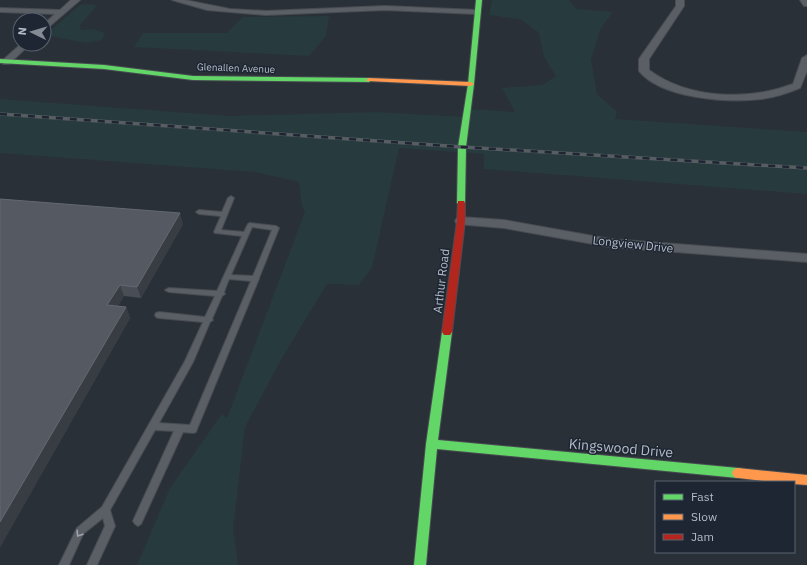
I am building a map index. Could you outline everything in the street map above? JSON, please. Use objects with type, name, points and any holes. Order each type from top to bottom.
[{"type":"street","points":[[52,21],[76,0]]},
{"type":"street","points":[[176,0],[207,8],[244,12],[385,8],[477,12]]},
{"type":"street","name":"Arthur Road","points":[[420,565],[432,444],[460,222],[462,147],[471,84],[479,0]]},
{"type":"street","points":[[680,0],[680,6],[644,59],[644,72],[651,79],[684,92],[702,95],[759,97],[786,92],[797,86],[807,58]]},
{"type":"street","points":[[804,0],[807,4]]},
{"type":"street","points":[[0,10],[62,12]]},
{"type":"street","points":[[3,62],[16,52]]},
{"type":"street","name":"Glenallen Avenue","points":[[3,62],[104,67],[194,78],[284,80],[354,79],[471,84]]},
{"type":"street","name":"Longview Drive","points":[[460,222],[504,224],[610,243],[807,258]]},
{"type":"street","name":"Kingswood Drive","points":[[432,444],[807,480]]},
{"type":"lane","points":[[231,198],[217,232],[246,234]]},
{"type":"lane","points":[[199,212],[224,214]]},
{"type":"lane","points":[[64,565],[80,531],[105,510],[152,426],[189,362],[221,294],[250,225],[276,228],[193,429],[152,426]]},
{"type":"lane","points":[[228,277],[256,279]]},
{"type":"lane","points":[[169,290],[221,294]]},
{"type":"lane","points":[[159,315],[209,320]]},
{"type":"lane","points":[[138,521],[180,428]]},
{"type":"lane","points":[[92,565],[110,526],[105,510]]},
{"type":"shaded area","points":[[492,0],[569,0],[577,9],[613,12],[601,28],[591,59],[597,94],[617,112],[615,119],[807,132],[807,194],[484,169],[484,154],[399,148],[372,268],[359,285],[327,284],[282,358],[245,427],[233,529],[238,565],[137,565],[170,488],[222,414],[227,418],[305,212],[302,206],[299,182],[255,172],[0,153],[0,99],[229,116],[377,112],[466,117],[468,109],[515,112],[502,88],[542,85],[556,76],[544,57],[539,33],[520,19],[489,15]]},
{"type":"shaded area","points":[[80,5],[95,5],[96,7],[80,25],[81,30],[93,29],[105,33],[102,40],[86,43],[52,36],[52,29]]},
{"type":"shaded area","points":[[329,16],[326,36],[309,56],[134,47],[143,33],[227,33],[243,17]]},
{"type":"building","points":[[0,199],[180,213],[137,287],[120,285],[107,305],[126,307],[0,522]]},
{"type":"railway","points":[[0,114],[462,147],[807,168]]},
{"type":"traffic: fast","points":[[461,203],[462,147],[471,84],[479,0]]},
{"type":"traffic: fast","points":[[0,61],[104,67],[193,78],[369,80]]},
{"type":"traffic: fast","points":[[420,565],[432,444],[447,332]]},
{"type":"traffic: fast","points":[[432,444],[738,473]]},
{"type":"traffic: slow","points":[[369,80],[471,84]]},
{"type":"traffic: slow","points":[[738,473],[807,480]]},
{"type":"traffic: jam","points":[[447,332],[461,221],[461,203]]}]
